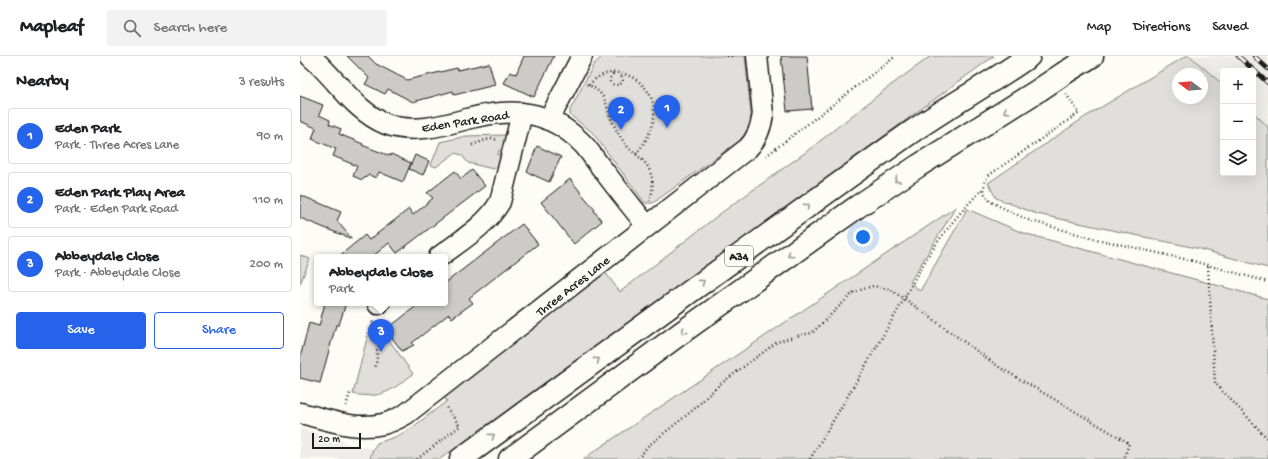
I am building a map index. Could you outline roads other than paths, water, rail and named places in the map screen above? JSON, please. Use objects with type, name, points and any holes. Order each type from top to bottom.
[{"type":"highway","name":"A34","points":[[510,459],[681,333],[857,207],[918,166],[1039,90],[1066,82],[1092,56]]},
{"type":"highway","name":"A34","points":[[461,459],[668,307],[896,143],[1026,58]]},
{"type":"street","name":"Eden Park Road","points":[[310,56],[319,63],[358,106],[367,113],[398,128],[428,128],[447,125],[494,113],[522,113],[548,120],[567,130],[584,146],[647,226]]},
{"type":"street","points":[[548,120],[582,56]]},
{"type":"street","name":"Three Acres Lane","points":[[300,413],[342,424],[362,426],[384,424],[406,414],[748,148],[757,136],[762,124],[763,114],[757,56]]},
{"type":"street","points":[[443,254],[483,223],[496,209],[500,202],[522,113]]},
{"type":"railway","points":[[1238,56],[1268,83]]},
{"type":"railway","points":[[1254,56],[1268,69]]},
{"type":"place","name":"Eden Park","points":[[667,128]]},
{"type":"place","name":"Eden Park Play Area","points":[[621,130]]},
{"type":"place","name":"Abbeydale Close","points":[[381,352]]}]
